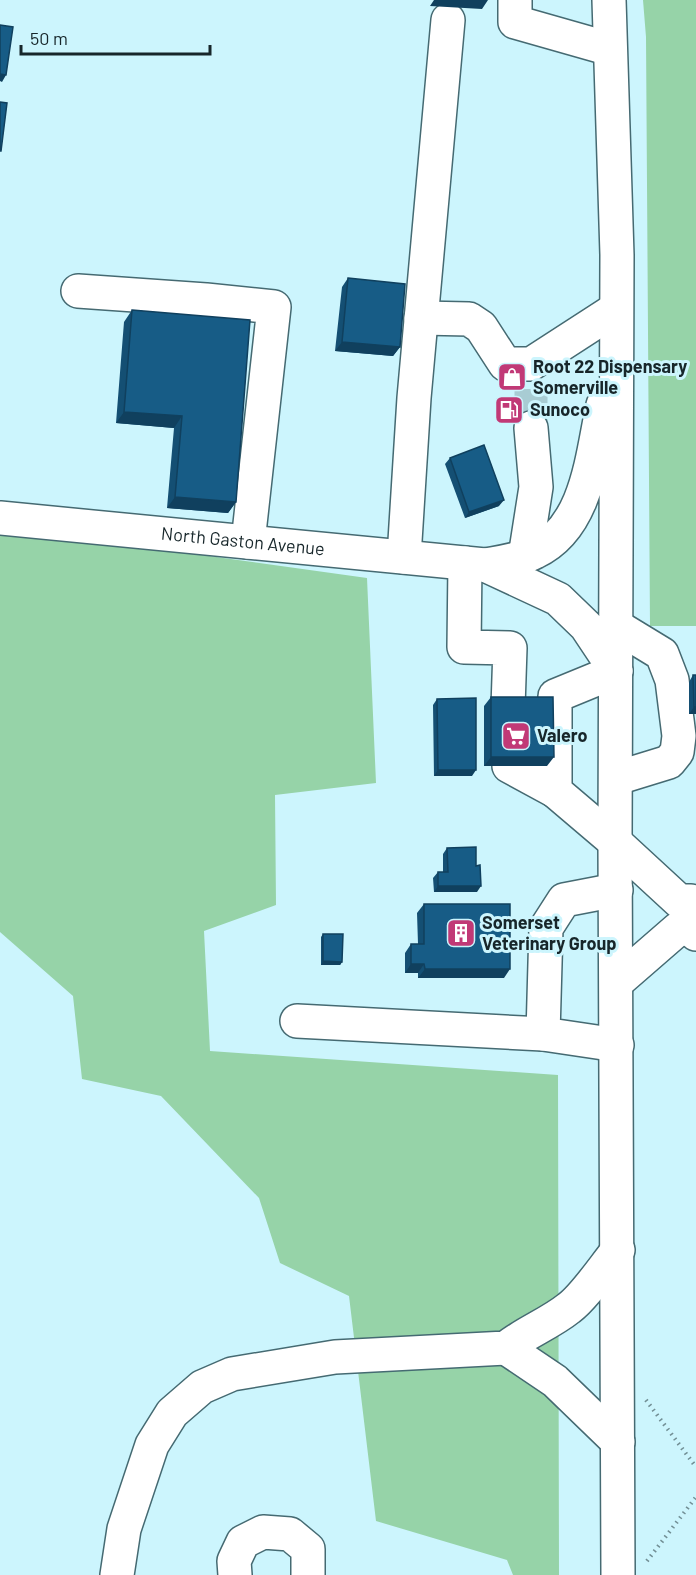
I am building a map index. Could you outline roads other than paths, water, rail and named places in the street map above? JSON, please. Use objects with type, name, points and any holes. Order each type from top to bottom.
[{"type":"main road","points":[[515,0],[515,22],[610,49]]},
{"type":"main road","points":[[609,0],[617,255],[615,842],[618,1442],[630,1571]]},
{"type":"main road","points":[[404,557],[412,419],[448,20]]},
{"type":"main road","points":[[78,291],[274,307],[248,542]]},
{"type":"main road","points":[[421,318],[469,319],[481,327],[505,364],[531,376],[616,309]]},
{"type":"main road","points":[[475,564],[525,557],[547,545],[571,520],[586,482],[616,348]]},
{"type":"main road","points":[[525,557],[536,487],[531,428]]},
{"type":"main road","points":[[536,487],[578,506]]},
{"type":"main road","name":"North Gaston Avenue","points":[[0,518],[475,564]]},
{"type":"main road","points":[[475,564],[558,599],[586,626],[616,671]]},
{"type":"main road","points":[[475,564],[464,647],[510,648],[508,701],[555,696],[616,671]]},
{"type":"main road","points":[[616,626],[662,654],[672,680],[679,736],[678,752],[669,762],[616,778]]},
{"type":"main road","points":[[555,696],[555,791]]},
{"type":"main road","points":[[508,766],[555,791],[679,901],[693,921],[678,929],[617,982]]},
{"type":"main road","points":[[543,1034],[546,928],[564,900],[616,890]]},
{"type":"main road","points":[[297,1021],[543,1034],[617,1045]]},
{"type":"main road","points":[[117,1575],[124,1529],[152,1444],[172,1413],[202,1388],[232,1374],[335,1357],[506,1348],[521,1336],[540,1329],[572,1306],[618,1251]]},
{"type":"main road","points":[[506,1348],[555,1381],[618,1442]]},
{"type":"main road","points":[[234,1575],[234,1561],[243,1542],[263,1532],[291,1534],[308,1549],[308,1575]]},
{"type":"tunnel","points":[[531,389],[531,428]]},
{"type":"place","name":"Root 22 Dispensary Somerville","points":[[512,377]]},
{"type":"place","name":"Sunoco","points":[[509,410]]},
{"type":"place","name":"Valero","points":[[516,736]]},
{"type":"place","name":"Somerset Veterinary Group","points":[[461,933]]}]
